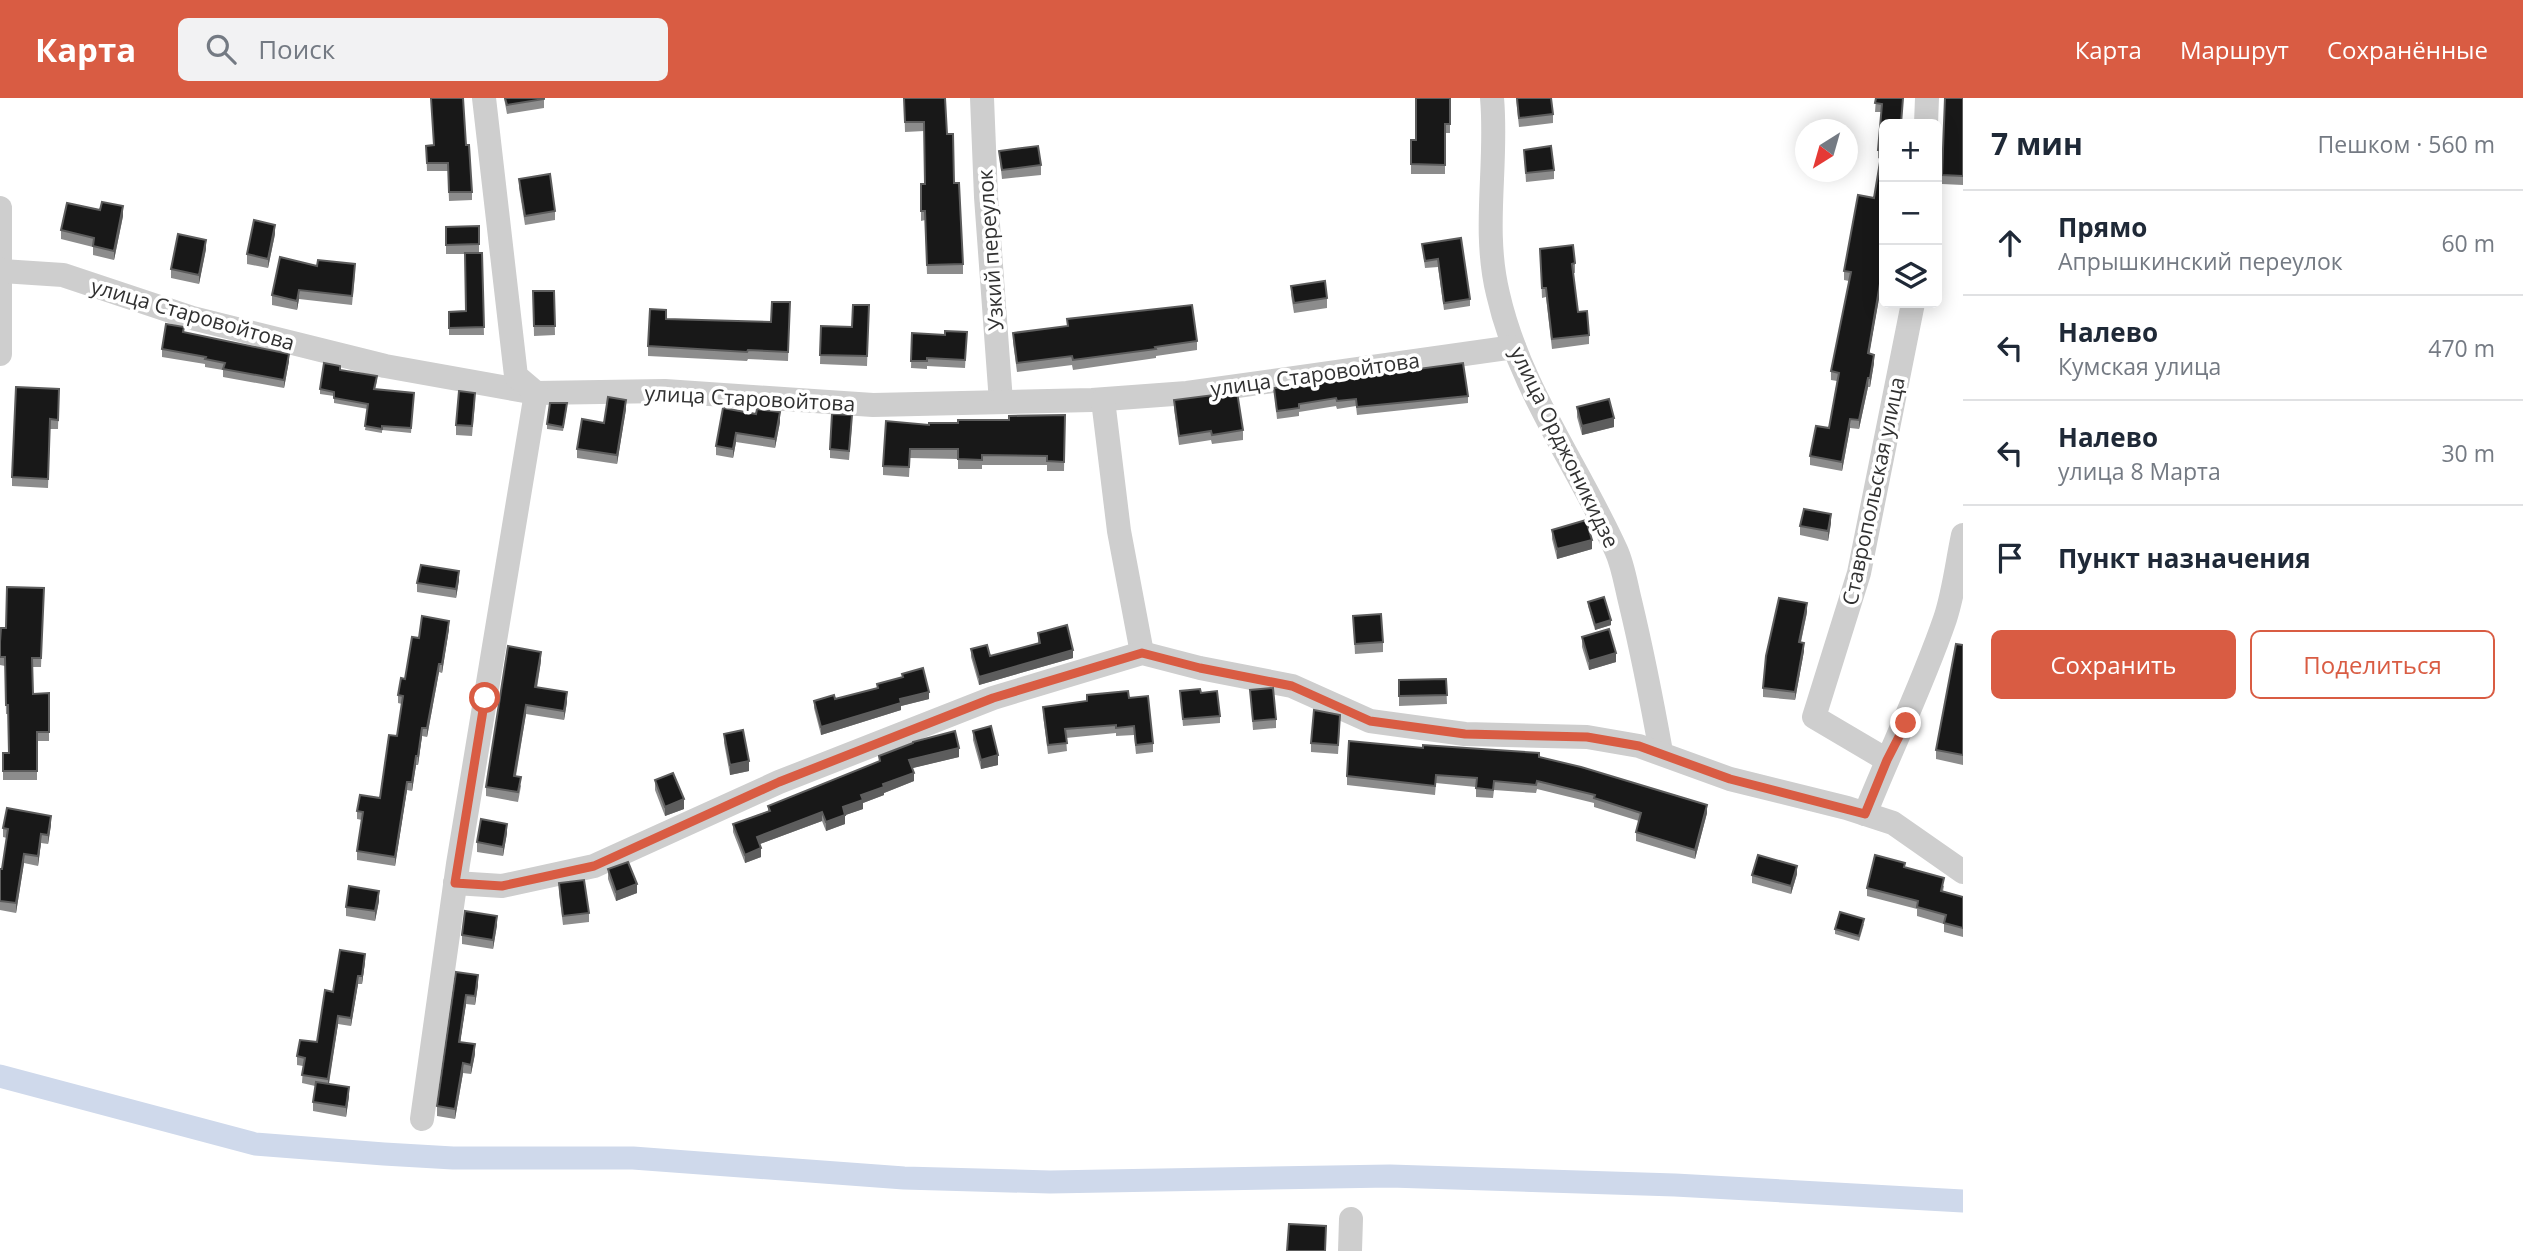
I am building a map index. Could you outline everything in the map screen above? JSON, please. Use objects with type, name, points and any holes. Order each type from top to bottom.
[{"type":"street","points":[[422,1119],[455,883],[536,393],[516,376],[484,98]]},
{"type":"street","name":"Узкий переулок","points":[[982,98],[986,197],[1001,402]]},
{"type":"street","name":"улица Орджоникидзе","points":[[1492,98],[1495,132],[1489,229],[1497,293],[1530,386],[1618,553],[1642,651],[1661,752]]},
{"type":"street","points":[[1926,119],[1927,98]]},
{"type":"street","points":[[0,208],[0,354]]},
{"type":"street","name":"улица Старовойтова","points":[[1,270],[64,275],[205,321],[385,366],[536,393],[665,391],[873,405],[1103,400],[1187,393],[1514,346]]},
{"type":"street","name":"Ставропольская улица","points":[[1887,760],[1814,717],[1859,573],[1912,308]]},
{"type":"street","points":[[1103,400],[1119,531],[1142,653]]},
{"type":"street","points":[[1865,814],[1887,760],[1906,723],[1946,617],[1963,535]]},
{"type":"street","points":[[455,883],[502,886],[594,866],[779,782],[981,702],[1142,653],[1200,668],[1292,686],[1370,721],[1465,734],[1587,737],[1639,746],[1730,779],[1893,823],[1963,872]]},
{"type":"street","points":[[1350,1251],[1351,1219]]},
{"type":"building","points":[[431,98],[463,98],[472,192],[449,192],[448,163],[427,163],[426,146],[434,145]]},
{"type":"building","points":[[505,98],[544,98],[544,99],[507,105]]},
{"type":"building","points":[[904,98],[945,98],[947,134],[953,134],[954,183],[959,183],[963,264],[927,265],[925,211],[921,211],[921,184],[925,184],[924,122],[905,122]]},
{"type":"building","points":[[1416,98],[1450,98],[1450,124],[1445,124],[1445,165],[1411,164],[1411,140],[1416,140]]},
{"type":"building","points":[[1517,98],[1551,98],[1553,114],[1519,118]]},
{"type":"building","points":[[1876,98],[1903,98],[1901,119],[1881,119],[1882,104],[1875,103]]},
{"type":"building","points":[[1945,98],[1963,98],[1963,176],[1942,175]]},
{"type":"building","points":[[1038,146],[1041,165],[1002,170],[999,151]]},
{"type":"building","points":[[1551,146],[1554,170],[1526,173],[1524,150]]},
{"type":"building","points":[[1879,168],[1879,290],[1868,353],[1874,355],[1859,420],[1850,419],[1842,462],[1810,456],[1816,426],[1829,428],[1839,373],[1831,371],[1851,272],[1844,271],[1858,195],[1874,198]]},
{"type":"building","points":[[550,174],[555,211],[525,216],[519,179]]},
{"type":"building","points":[[102,202],[123,206],[114,251],[93,246],[94,238],[61,230],[67,203],[100,210]]},
{"type":"building","points":[[254,220],[275,225],[268,259],[247,254]]},
{"type":"building","points":[[479,226],[479,244],[446,245],[446,227]]},
{"type":"building","points":[[178,234],[206,240],[199,275],[171,269]]},
{"type":"building","points":[[1461,238],[1470,299],[1444,303],[1438,259],[1425,261],[1422,244]]},
{"type":"building","points":[[1573,245],[1575,263],[1572,264],[1578,312],[1587,311],[1589,335],[1552,339],[1546,288],[1542,288],[1540,249]]},
{"type":"building","points":[[465,253],[482,253],[484,327],[449,328],[449,312],[466,311]]},
{"type":"building","points":[[280,257],[317,266],[318,260],[355,264],[352,296],[299,290],[297,301],[272,295]]},
{"type":"building","points":[[1325,281],[1327,298],[1294,303],[1291,286]]},
{"type":"building","points":[[533,291],[554,291],[555,326],[534,326]]},
{"type":"building","points":[[772,302],[790,302],[788,352],[648,346],[650,309],[666,310],[666,319],[771,322]]},
{"type":"building","points":[[853,305],[869,305],[867,356],[820,355],[821,326],[852,327]]},
{"type":"building","points":[[1192,305],[1197,341],[1073,360],[1072,356],[1017,363],[1013,333],[1068,326],[1067,319]]},
{"type":"building","points":[[166,324],[184,327],[183,332],[289,354],[284,380],[223,369],[225,363],[162,349]]},
{"type":"building","points":[[945,331],[967,332],[965,360],[927,358],[927,361],[911,361],[912,333],[945,335]]},
{"type":"building","points":[[324,363],[340,366],[340,370],[377,376],[374,389],[414,393],[411,428],[382,426],[382,429],[365,426],[368,404],[334,398],[334,392],[320,389]]},
{"type":"building","points":[[1463,363],[1468,396],[1357,407],[1356,399],[1337,401],[1336,398],[1299,404],[1299,408],[1277,411],[1274,388]]},
{"type":"building","points":[[16,387],[59,389],[58,420],[50,419],[48,479],[12,477]]},
{"type":"building","points":[[459,391],[475,393],[472,426],[456,425]]},
{"type":"building","points":[[1237,392],[1243,430],[1179,436],[1174,400]]},
{"type":"building","points":[[608,397],[626,400],[617,455],[577,449],[582,419],[604,423]]},
{"type":"building","points":[[1609,399],[1614,418],[1582,426],[1577,407]]},
{"type":"building","points":[[550,403],[567,403],[563,427],[547,424]]},
{"type":"building","points":[[723,408],[756,414],[757,409],[780,412],[775,439],[736,433],[733,449],[716,446]]},
{"type":"building","points":[[832,414],[852,415],[849,451],[830,449]]},
{"type":"building","points":[[1065,415],[1064,462],[1047,461],[1047,456],[982,455],[982,460],[958,459],[958,449],[910,449],[909,467],[883,466],[886,421],[929,425],[958,423],[958,420],[1009,420],[1009,416]]},
{"type":"building","points":[[1804,509],[1831,514],[1828,531],[1800,526]]},
{"type":"building","points":[[1586,520],[1592,540],[1557,549],[1552,530]]},
{"type":"building","points":[[421,565],[459,571],[456,589],[417,583]]},
{"type":"building","points":[[7,587],[44,588],[41,658],[32,658],[33,694],[49,693],[49,732],[37,732],[37,771],[3,771],[3,753],[9,753],[8,705],[5,657],[0,657],[0,642],[1,628],[6,628]]},
{"type":"building","points":[[1604,597],[1611,620],[1595,625],[1588,602]]},
{"type":"building","points":[[1779,598],[1807,603],[1799,642],[1804,643],[1795,692],[1763,688],[1766,656]]},
{"type":"building","points":[[1381,614],[1383,642],[1355,644],[1353,616]]},
{"type":"building","points":[[422,616],[449,621],[427,728],[422,728],[412,782],[407,782],[395,857],[357,851],[363,812],[357,811],[360,795],[380,798],[389,735],[397,736],[403,696],[398,695],[401,678],[405,679],[412,637],[419,638]]},
{"type":"building","points":[[1067,625],[1073,650],[979,677],[971,649],[987,645],[990,656],[1040,643],[1038,633]]},
{"type":"building","points":[[1609,629],[1616,653],[1589,661],[1582,637]]},
{"type":"building","points":[[1956,644],[1963,645],[1963,755],[1936,750]]},
{"type":"building","points":[[508,646],[541,652],[535,687],[567,692],[564,711],[526,705],[514,776],[521,777],[518,792],[486,787]]},
{"type":"building","points":[[923,668],[929,692],[900,699],[901,703],[821,727],[814,701],[834,695],[835,699],[878,688],[877,684]]},
{"type":"building","points":[[1446,679],[1447,695],[1399,696],[1399,680]]},
{"type":"building","points":[[1273,688],[1276,719],[1253,721],[1250,690]]},
{"type":"building","points":[[1200,689],[1201,693],[1217,691],[1220,716],[1183,719],[1180,691]]},
{"type":"building","points":[[1128,691],[1129,698],[1148,696],[1153,743],[1136,745],[1134,726],[1116,728],[1116,725],[1065,729],[1067,743],[1048,745],[1043,707],[1087,701],[1087,695]]},
{"type":"building","points":[[1314,710],[1340,715],[1338,745],[1311,743]]},
{"type":"building","points":[[991,726],[998,755],[981,760],[973,731]]},
{"type":"building","points":[[743,730],[749,761],[730,765],[724,734]]},
{"type":"building","points":[[955,731],[959,748],[909,760],[914,773],[861,795],[863,800],[843,807],[845,815],[826,822],[822,812],[757,837],[761,848],[745,855],[733,824],[770,811],[768,806],[880,761],[879,756],[913,742]]},
{"type":"building","points":[[1349,741],[1423,748],[1423,745],[1539,753],[1539,757],[1707,805],[1695,850],[1636,832],[1641,813],[1594,798],[1595,795],[1537,781],[1536,785],[1494,781],[1493,790],[1476,788],[1477,778],[1436,775],[1435,786],[1347,776]]},
{"type":"building","points":[[673,773],[684,799],[665,807],[655,780]]},
{"type":"building","points":[[7,808],[51,816],[48,835],[41,834],[38,856],[24,854],[16,903],[0,901],[0,869],[8,829],[3,828]]},
{"type":"building","points":[[481,819],[507,824],[503,847],[477,842]]},
{"type":"building","points":[[1758,855],[1797,866],[1791,886],[1752,875]]},
{"type":"building","points":[[1875,855],[1905,863],[1904,867],[1944,878],[1941,891],[1963,897],[1963,928],[1944,923],[1946,915],[1917,907],[1918,901],[1867,888]]},
{"type":"building","points":[[628,862],[637,884],[616,892],[608,869]]},
{"type":"building","points":[[584,880],[589,913],[563,916],[559,883]]},
{"type":"building","points":[[349,886],[379,891],[375,911],[346,907]]},
{"type":"building","points":[[465,911],[497,916],[493,940],[462,935]]},
{"type":"building","points":[[1840,912],[1864,919],[1859,936],[1835,929]]},
{"type":"building","points":[[340,950],[365,954],[362,976],[358,976],[351,1018],[338,1016],[328,1079],[302,1075],[305,1058],[297,1056],[300,1040],[317,1042],[325,990],[333,992]]},
{"type":"building","points":[[456,972],[478,975],[475,996],[466,995],[459,1042],[475,1044],[471,1065],[463,1063],[455,1109],[437,1106]]},
{"type":"building","points":[[316,1082],[349,1087],[346,1107],[313,1102]]},
{"type":"building","points":[[1289,1224],[1326,1226],[1325,1251],[1287,1251]]},
{"type":"waterway","points":[[0,1076],[255,1144],[384,1154],[453,1158],[633,1158],[904,1178],[1050,1182],[1390,1176],[1675,1185],[1963,1201]]},
{"type":"route","points":[[485,698],[455,883],[502,886],[594,866],[779,782],[993,698],[1142,653],[1200,668],[1292,686],[1370,721],[1465,734],[1587,737],[1639,746],[1730,779],[1865,814],[1887,760],[1906,723]]}]
